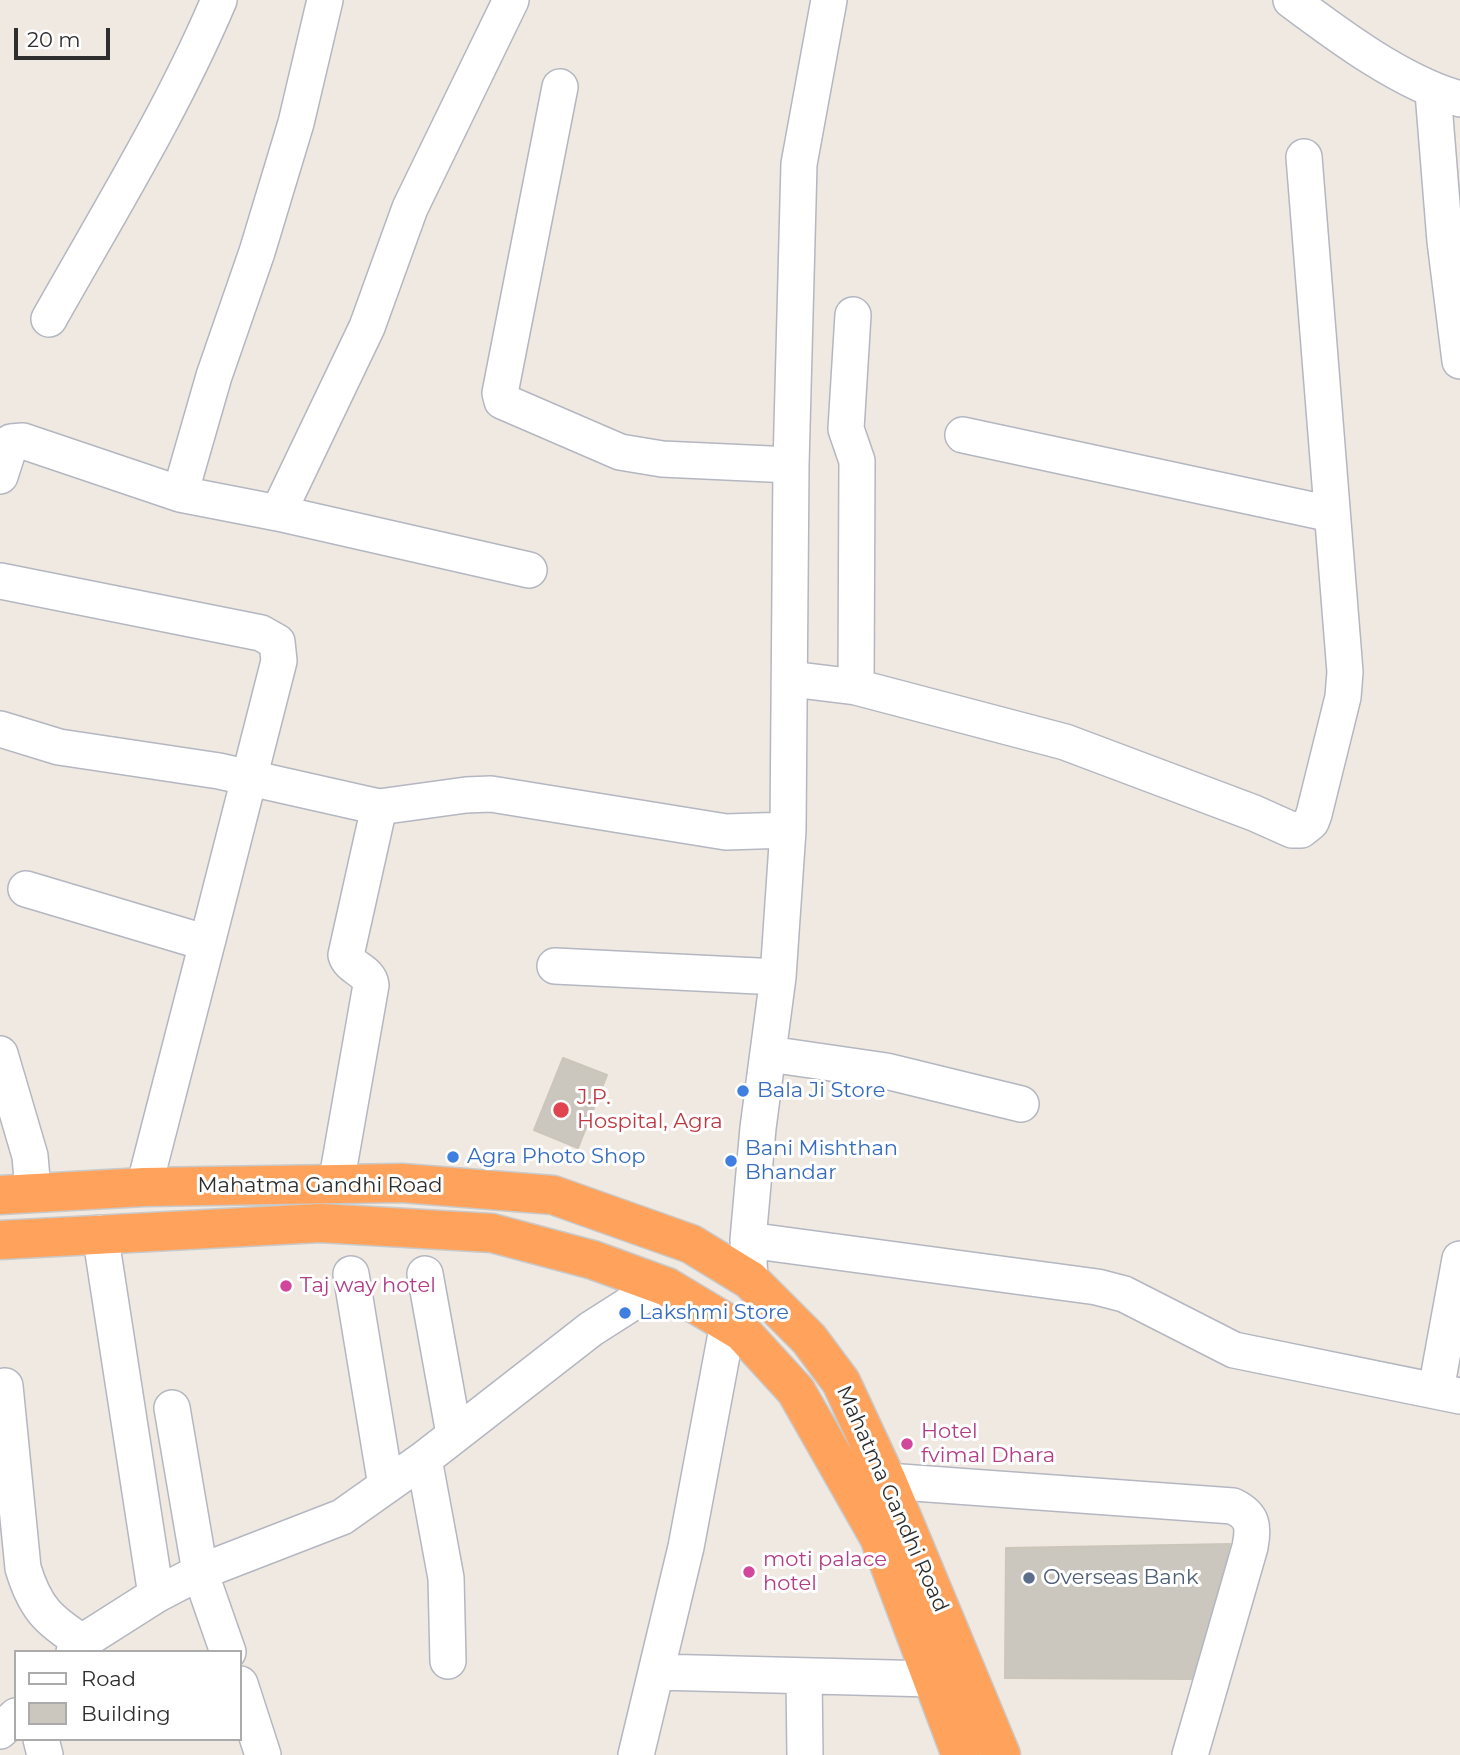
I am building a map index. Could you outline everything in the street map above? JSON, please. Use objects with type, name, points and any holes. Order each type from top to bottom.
[{"type":"highway","name":"Mahatma Gandhi Road","points":[[17,1193],[144,1187],[402,1182],[553,1195],[691,1244],[750,1280],[809,1339],[841,1382],[887,1481],[1001,1755]]},
{"type":"highway","name":"Mahatma Gandhi Road","points":[[0,1240],[320,1223],[492,1233],[593,1260],[660,1285],[742,1332],[796,1391],[879,1537],[961,1755]]},
{"type":"street","points":[[49,319],[162,119],[197,51],[219,0]]},
{"type":"street","points":[[180,494],[214,376],[257,252],[296,123],[325,0]]},
{"type":"street","points":[[278,513],[367,327],[410,208],[511,0]]},
{"type":"street","points":[[750,1280],[748,1240],[758,1128],[778,978],[788,830],[791,465],[799,164],[829,0]]},
{"type":"street","points":[[1291,0],[1328,27],[1446,96],[1445,241],[1460,362]]},
{"type":"street","points":[[561,87],[500,393],[502,401],[620,452],[662,459],[791,465]]},
{"type":"street","points":[[791,679],[856,687],[1065,742],[1254,813],[1292,830],[1301,830],[1311,822],[1343,697],[1345,672],[1304,157]]},
{"type":"street","points":[[853,315],[846,429],[857,461],[856,687]]},
{"type":"street","points":[[963,435],[1331,514]]},
{"type":"street","points":[[0,476],[11,442],[23,441],[180,494],[529,569]]},
{"type":"street","points":[[0,581],[270,635],[277,642],[279,661],[144,1187]]},
{"type":"street","points":[[0,729],[59,747],[247,778],[379,807],[491,794],[726,832],[788,830]]},
{"type":"street","points":[[336,1184],[371,985],[369,977],[348,962],[346,955],[379,807]]},
{"type":"street","points":[[26,889],[207,943]]},
{"type":"street","points":[[555,966],[778,978]]},
{"type":"street","points":[[0,1054],[30,1156],[17,1193]]},
{"type":"street","points":[[769,1054],[886,1071],[1021,1104]]},
{"type":"street","points":[[100,1233],[156,1595]]},
{"type":"street","points":[[748,1240],[1097,1287],[1124,1294],[1234,1350],[1448,1393],[1460,1259]]},
{"type":"street","points":[[351,1274],[386,1486]]},
{"type":"street","points":[[425,1274],[454,1434]]},
{"type":"street","points":[[5,1387],[23,1568],[31,1595],[49,1620],[78,1647],[156,1595],[200,1572],[314,1531],[342,1517],[424,1458],[591,1329],[660,1285]]},
{"type":"street","points":[[636,1755],[685,1547],[728,1323]]},
{"type":"street","points":[[172,1408],[200,1572],[227,1650]]},
{"type":"street","points":[[424,1458],[446,1578],[448,1661]]},
{"type":"street","points":[[887,1481],[1233,1506],[1247,1513],[1252,1522],[1250,1547],[1190,1755]]},
{"type":"street","points":[[656,1671],[932,1679]]},
{"type":"street","points":[[804,1676],[806,1755]]},
{"type":"street","points":[[242,1690],[263,1755]]},
{"type":"street","points":[[0,1731],[14,1718]]},
{"type":"building","points":[[563,1058],[607,1075],[578,1148],[534,1130]]},
{"type":"building","points":[[1230,1544],[1195,1679],[1005,1678],[1006,1548]]},
{"type":"place","name":"Bala Ji Store","points":[[743,1091]]},
{"type":"place","name":"J.P. Hospital, Agra","points":[[561,1110]]},
{"type":"place","name":"Agra Photo Shop","points":[[453,1157]]},
{"type":"place","name":"Bani Mishthan Bhandar","points":[[731,1161]]},
{"type":"place","name":"Taj way hotel","points":[[286,1286]]},
{"type":"place","name":"Lakshmi Store","points":[[625,1313]]},
{"type":"place","name":"Hotel fvimal Dhara","points":[[907,1444]]},
{"type":"place","name":"moti palace hotel","points":[[749,1572]]},
{"type":"place","name":"Overseas Bank","points":[[1029,1578]]}]
